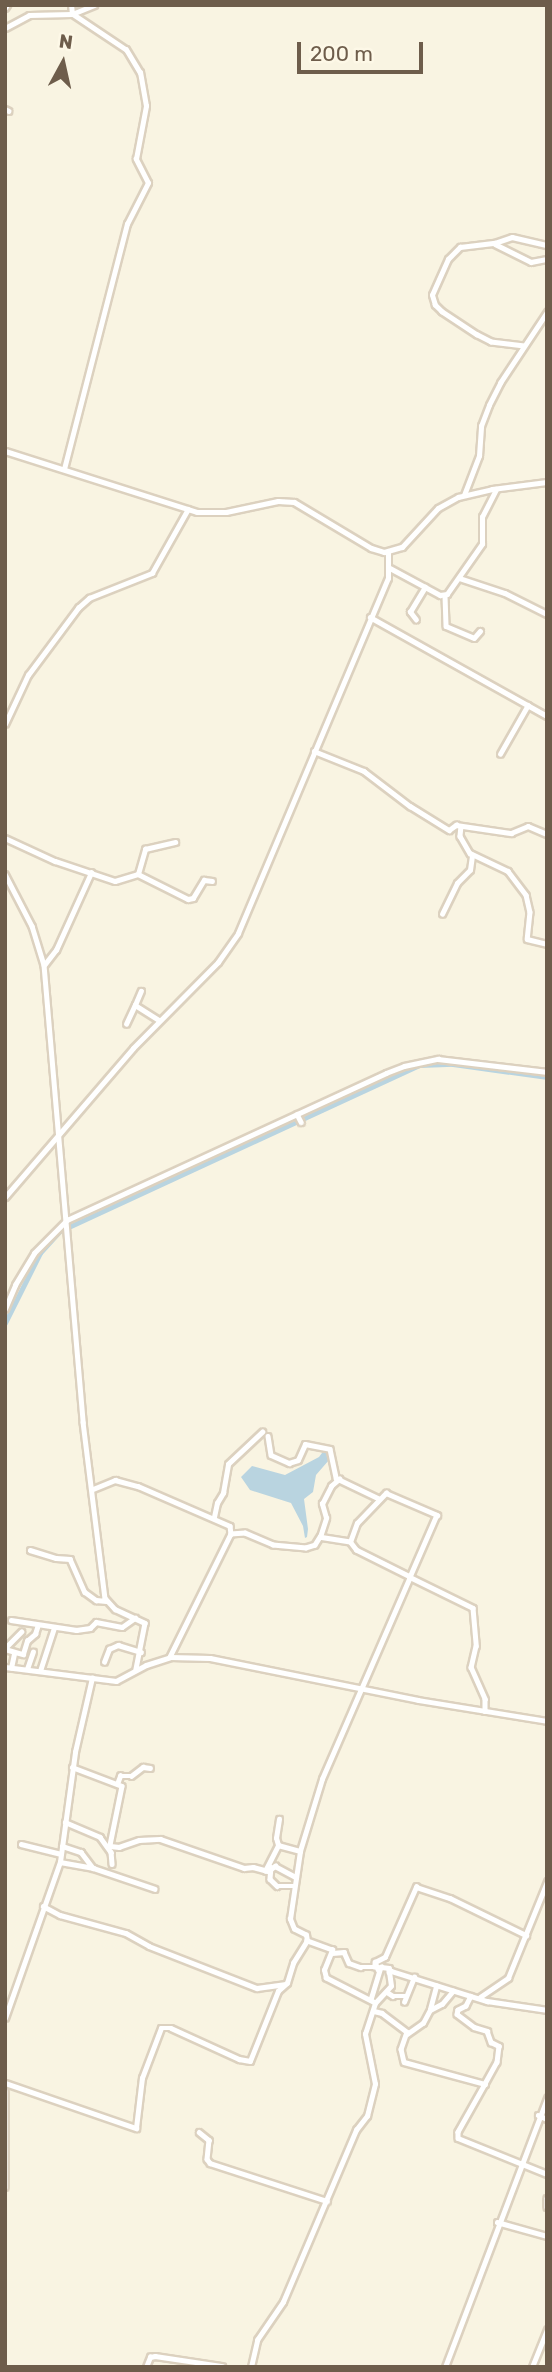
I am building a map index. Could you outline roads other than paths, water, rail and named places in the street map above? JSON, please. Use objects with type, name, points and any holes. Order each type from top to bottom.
[{"type":"street","points":[[64,470],[127,225],[148,183],[136,159],[146,106],[140,73],[125,50],[72,14],[71,5]]},
{"type":"street","points":[[6,26],[29,15],[72,14],[94,5]]},
{"type":"street","points":[[524,346],[491,342],[477,335],[442,312],[433,300],[434,287],[454,252],[467,245],[495,243],[512,237],[547,245]]},
{"type":"street","points":[[495,243],[527,261],[547,258]]},
{"type":"street","points":[[464,495],[480,456],[483,419],[499,383],[547,313]]},
{"type":"street","points":[[5,451],[188,509],[226,512],[278,501],[294,502],[371,548],[388,552],[402,547],[438,508],[464,495],[547,482]]},
{"type":"street","points":[[480,631],[474,639],[446,626],[444,596],[482,544],[482,517],[496,488]]},
{"type":"street","points":[[5,724],[28,675],[78,608],[89,598],[152,573],[188,509]]},
{"type":"street","points":[[5,1197],[159,1020],[218,962],[238,933],[390,568],[388,552]]},
{"type":"street","points":[[390,568],[444,596]]},
{"type":"street","points":[[459,578],[505,593],[547,614]]},
{"type":"street","points":[[416,620],[410,612],[425,587]]},
{"type":"street","points":[[370,617],[547,716]]},
{"type":"street","points":[[500,754],[528,705]]},
{"type":"street","points":[[313,751],[364,771],[445,829],[461,826],[511,833],[528,826],[547,835]]},
{"type":"street","points":[[461,826],[460,836],[472,855],[514,877],[529,905],[526,938],[547,944]]},
{"type":"street","points":[[5,838],[115,881],[138,874],[188,899],[193,898],[204,880],[212,881]]},
{"type":"street","points":[[138,874],[145,849],[175,842]]},
{"type":"street","points":[[442,914],[457,883],[470,870],[472,855]]},
{"type":"street","points":[[44,965],[56,950],[91,873]]},
{"type":"street","points":[[5,874],[32,926],[44,965],[69,1232],[83,1422],[106,1601]]},
{"type":"street","points":[[126,1024],[141,991]]},
{"type":"street","points":[[135,1005],[159,1020]]},
{"type":"street","points":[[5,1310],[33,1253],[67,1222],[419,1062],[454,1059],[547,1072]]},
{"type":"street","points":[[214,1517],[217,1503],[223,1493],[228,1464],[262,1432]]},
{"type":"street","points":[[268,1436],[271,1455],[289,1463],[298,1460],[305,1444],[330,1449],[334,1472],[339,1479],[379,1498]]},
{"type":"street","points":[[231,1535],[245,1534],[273,1545],[312,1547],[320,1537],[326,1518],[322,1504],[331,1486],[339,1479]]},
{"type":"street","points":[[93,1489],[115,1480],[229,1524],[231,1535],[170,1657]]},
{"type":"street","points":[[5,2083],[134,2128],[137,2125],[142,2083],[163,2026],[239,2059],[250,2061],[278,1991],[287,1983],[293,1963],[307,1941],[306,1935],[295,1929],[290,1919],[300,1851],[319,1786],[360,1686],[437,1515],[387,1493],[356,1523],[350,1542]]},
{"type":"street","points":[[320,1537],[350,1542],[356,1550],[473,1608],[476,1646],[471,1667],[485,1699],[485,1711]]},
{"type":"street","points":[[30,1550],[56,1559],[70,1559],[85,1592],[96,1600],[106,1601],[115,1609],[144,1621],[146,1626],[136,1670]]},
{"type":"street","points":[[11,1620],[54,1628],[82,1629],[96,1622],[118,1627],[135,1618]]},
{"type":"street","points":[[21,1632],[5,1649],[14,1654],[23,1654],[27,1641],[35,1634],[38,1625]]},
{"type":"street","points":[[40,1671],[54,1628]]},
{"type":"street","points":[[104,1662],[109,1650],[118,1645],[141,1652]]},
{"type":"street","points":[[27,1670],[33,1652]]},
{"type":"street","points":[[14,1654],[8,1667],[116,1681],[170,1657],[210,1658],[547,1721]]},
{"type":"street","points":[[5,2018],[60,1862],[72,1767],[92,1678]]},
{"type":"street","points":[[72,1767],[122,1788],[110,1847],[112,1864]]},
{"type":"street","points":[[117,1784],[120,1776],[131,1776],[141,1767],[150,1768]]},
{"type":"street","points":[[265,1871],[278,1845],[276,1838],[279,1819]]},
{"type":"street","points":[[65,1822],[97,1834],[110,1847],[119,1847],[139,1840],[160,1839],[244,1868],[253,1867],[265,1871]]},
{"type":"street","points":[[21,1844],[61,1854]]},
{"type":"street","points":[[278,1845],[300,1851]]},
{"type":"street","points":[[62,1846],[82,1852],[93,1868]]},
{"type":"street","points":[[60,1862],[93,1868],[155,1889]]},
{"type":"street","points":[[271,1867],[296,1877]]},
{"type":"street","points":[[265,1871],[271,1867]]},
{"type":"street","points":[[271,1867],[270,1879],[277,1886],[294,1886]]},
{"type":"street","points":[[483,1999],[508,1978],[547,1882]]},
{"type":"street","points":[[332,1953],[344,1952],[349,1963],[363,1968],[374,1967],[375,1962],[385,1957],[416,1887],[450,1898],[526,1936]]},
{"type":"street","points":[[43,1906],[60,1915],[126,1933],[149,1946],[257,1988],[287,1983]]},
{"type":"street","points":[[307,1941],[324,1946],[332,1950],[332,1953]]},
{"type":"street","points":[[332,1953],[324,1970],[326,1978],[373,2001]]},
{"type":"street","points":[[373,2001],[387,1992],[391,1983],[389,1968],[378,1969],[375,1962]]},
{"type":"street","points":[[251,2367],[257,2340],[283,2302],[356,2130],[367,2116],[374,2074],[365,2034],[374,2011],[373,2001],[381,1967]]},
{"type":"street","points":[[389,1972],[483,1999],[547,2010]]},
{"type":"street","points":[[387,1992],[405,1999],[414,1977]]},
{"type":"street","points":[[436,1986],[424,2023],[403,2039],[404,2062],[485,2084]]},
{"type":"street","points":[[430,2010],[442,2004],[453,1991]]},
{"type":"street","points":[[471,1996],[467,2006],[458,2010],[457,2014],[464,2021],[487,2031],[491,2042],[499,2046],[497,2062],[457,2137],[547,2174]]},
{"type":"street","points":[[374,2011],[382,2013],[407,2035]]},
{"type":"street","points":[[5,2091],[5,2187]]},
{"type":"street","points":[[445,2367],[497,2222],[547,2098]]},
{"type":"street","points":[[538,2115],[547,2119]]},
{"type":"street","points":[[200,2132],[209,2140],[207,2159],[210,2163],[327,2201]]},
{"type":"street","points":[[547,2198],[547,2207]]},
{"type":"street","points":[[497,2222],[547,2236]]},
{"type":"street","points":[[532,2367],[547,2330]]},
{"type":"street","points":[[146,2367],[150,2357],[155,2356],[223,2366]]},
{"type":"street","points":[[215,2367],[223,2366]]},
{"type":"water","points":[[325,1449],[330,1450],[329,1460],[316,1475],[313,1492],[304,1499],[308,1529],[305,1538],[303,1526],[291,1503],[250,1490],[241,1477],[252,1466],[285,1475],[319,1457]]},
{"type":"waterway","points":[[5,1323],[40,1253],[60,1231],[420,1065],[453,1064],[547,1077]]}]
